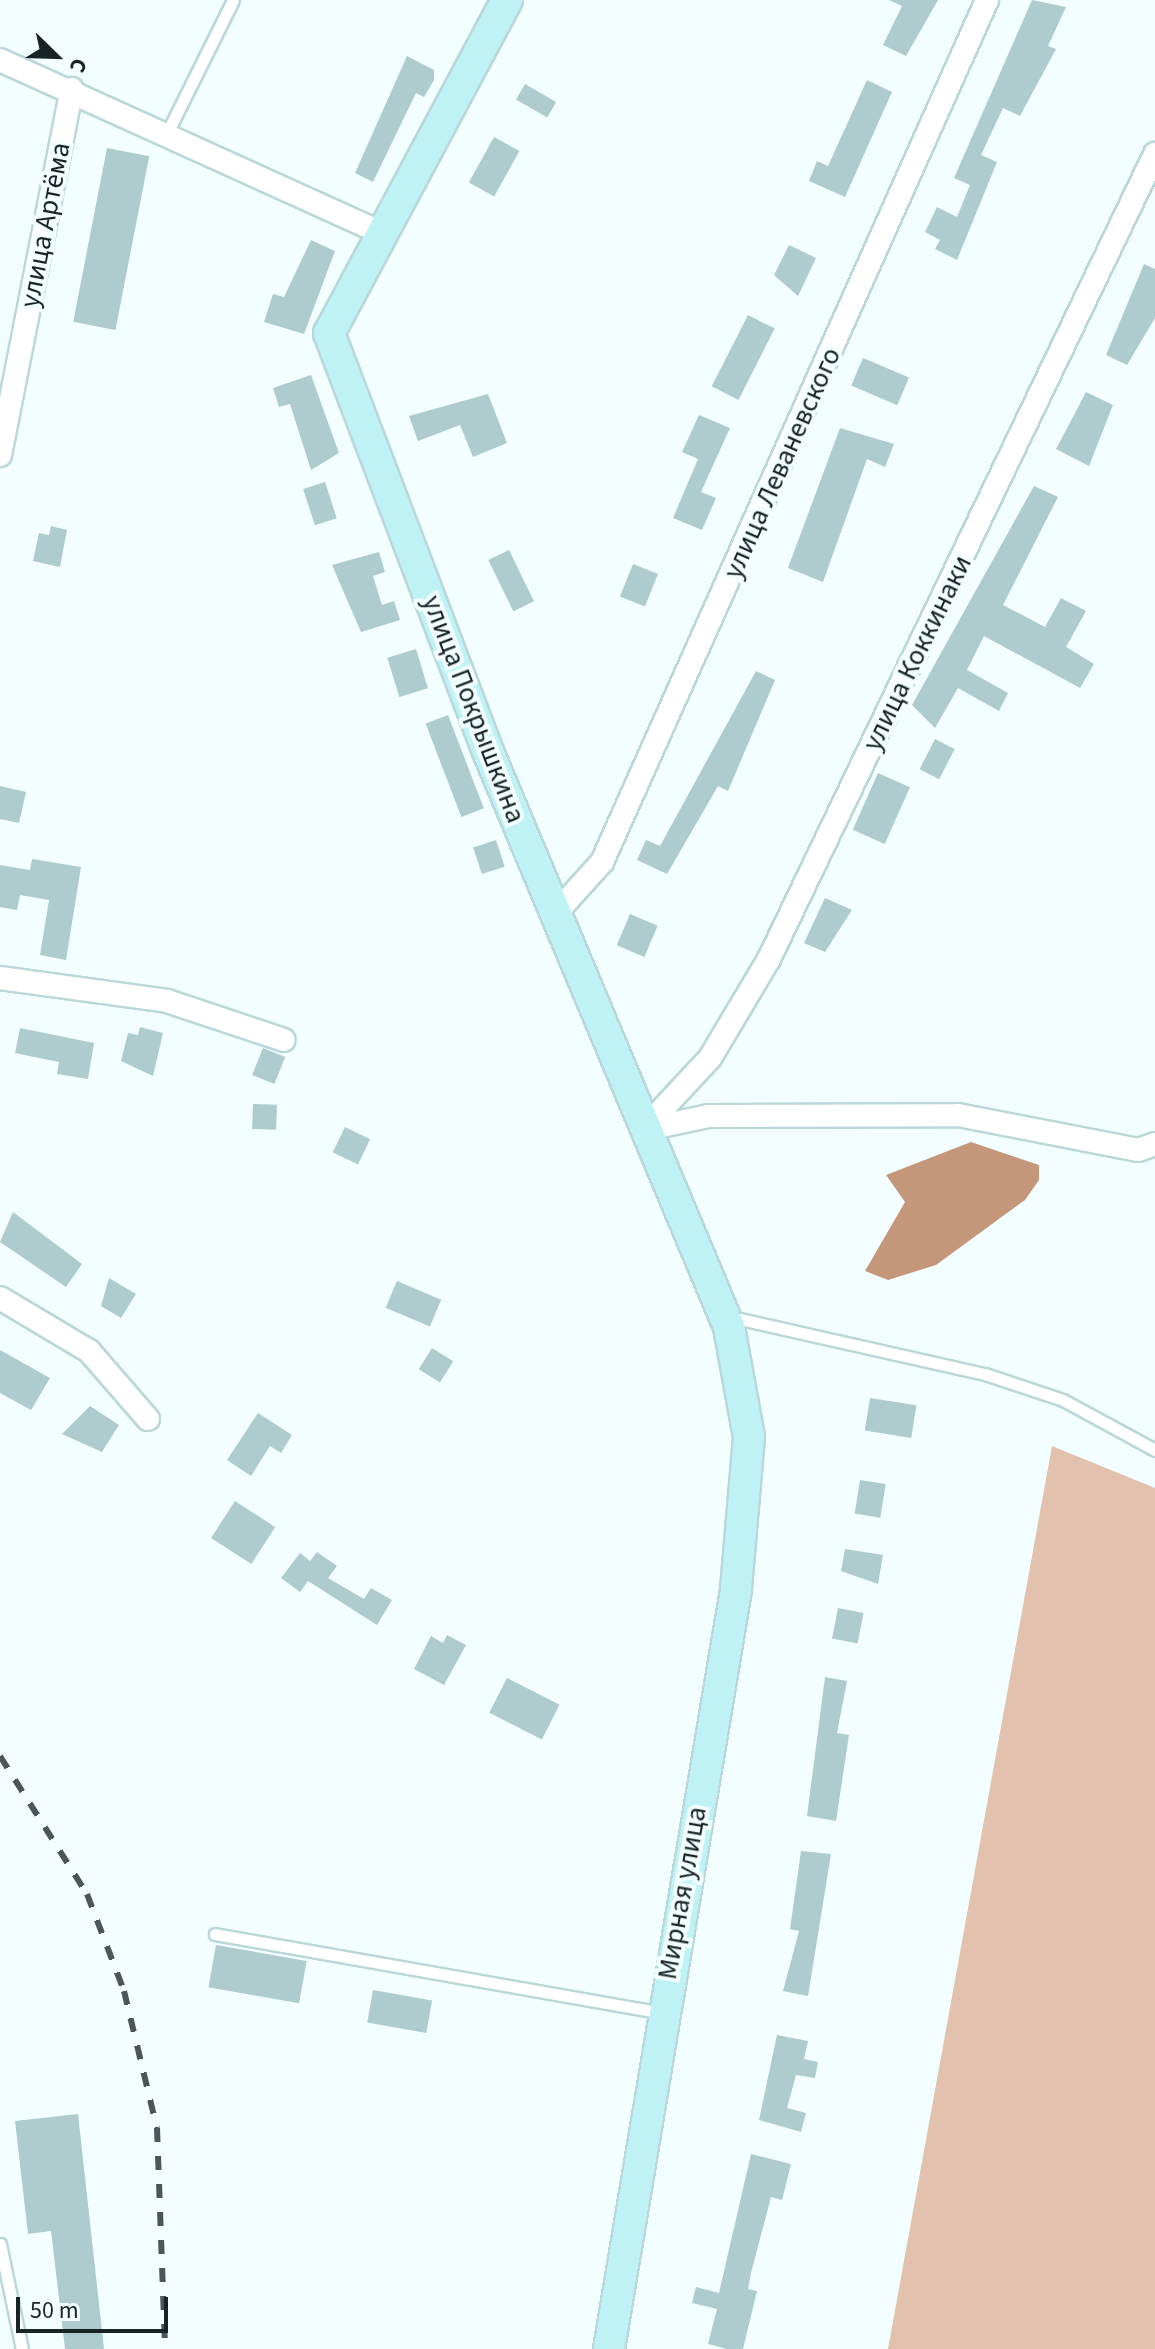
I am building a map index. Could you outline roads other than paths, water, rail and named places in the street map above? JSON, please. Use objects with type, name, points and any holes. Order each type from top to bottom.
[{"type":"street","name":"улица Покрышкина","points":[[507,0],[329,333],[643,1130],[724,1315],[749,1437]]},
{"type":"street","name":"улица Леваневского","points":[[556,913],[602,862],[987,0]]},
{"type":"street","points":[[0,60],[72,89],[382,233]]},
{"type":"street","name":"улица Артёма","points":[[0,455],[72,89]]},
{"type":"street","name":"улица Коккинаки","points":[[643,1130],[710,1058],[769,959],[1155,154]]},
{"type":"street","points":[[0,978],[167,1001],[284,1040]]},
{"type":"street","points":[[643,1130],[709,1116],[958,1115],[1138,1150],[1155,1144]]},
{"type":"street","points":[[0,1298],[89,1351],[148,1419]]},
{"type":"street","name":"Мирная улица","points":[[609,2349],[661,2013],[736,1590],[749,1437]]},
{"type":"lane","points":[[167,133],[233,0]]},
{"type":"lane","points":[[724,1315],[985,1374],[1063,1400],[1155,1450]]},
{"type":"lane","points":[[215,1934],[661,2013]]},
{"type":"lane","points":[[0,2244],[22,2349]]},
{"type":"railway","points":[[0,1756],[87,1894],[124,1991],[157,2128],[165,2349]]}]
